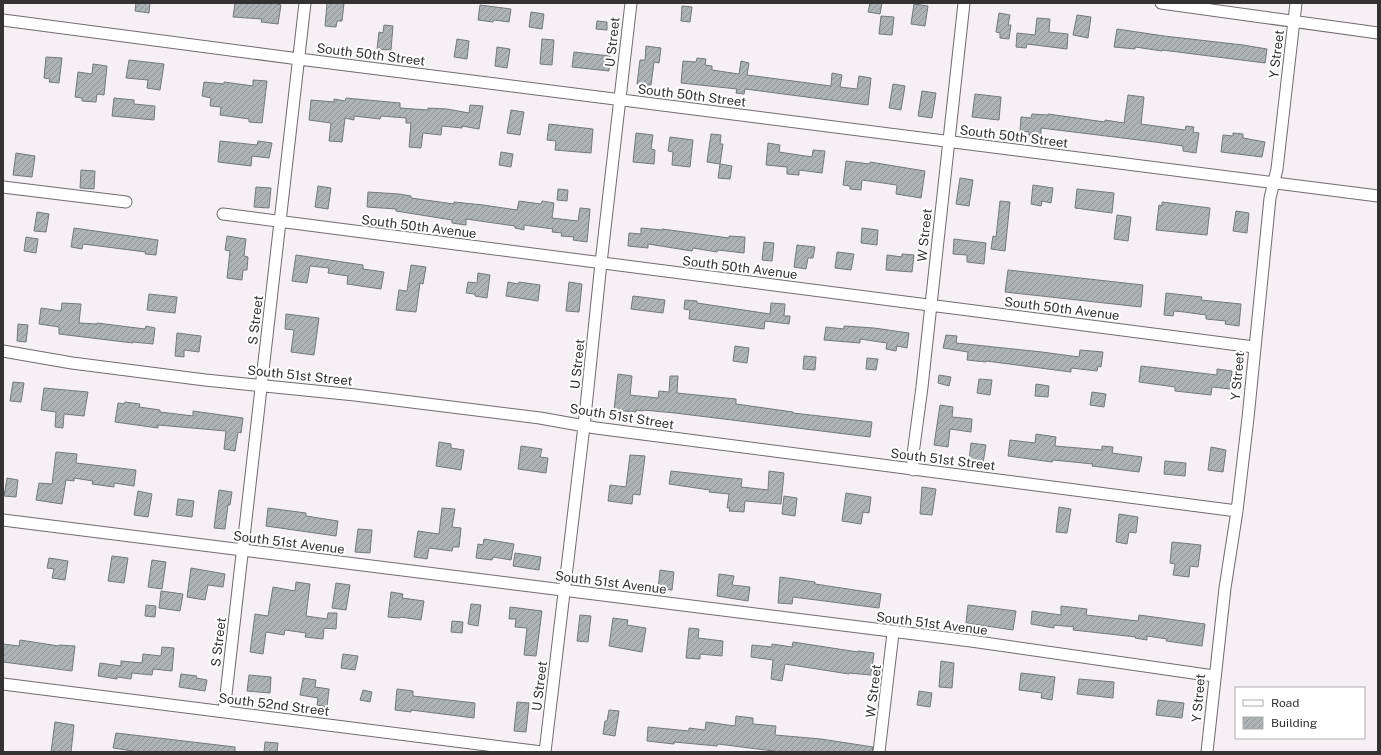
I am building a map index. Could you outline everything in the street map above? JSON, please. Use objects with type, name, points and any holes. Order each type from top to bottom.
[{"type":"street","name":"S Street","points":[[224,712],[260,385],[305,3]]},
{"type":"street","name":"U Street","points":[[544,752],[584,426],[631,3]]},
{"type":"street","name":"W Street","points":[[913,470],[913,454],[922,387],[964,3]]},
{"type":"street","points":[[1161,3],[1378,33]]},
{"type":"street","name":"Y Street","points":[[1206,752],[1225,588],[1237,511],[1248,418],[1270,198],[1277,169],[1296,3]]},
{"type":"street","name":"South 50th Street","points":[[3,20],[1274,184],[1378,196]]},
{"type":"street","points":[[3,187],[126,202]]},
{"type":"street","name":"South 50th Avenue","points":[[223,214],[601,264],[1254,347]]},
{"type":"street","name":"South 51st Street","points":[[3,351],[197,379],[540,418],[596,428],[1237,511]]},
{"type":"street","name":"South 51st Avenue","points":[[3,520],[1033,649],[1214,676]]},
{"type":"street","name":"W Street","points":[[879,752],[893,632]]},
{"type":"street","name":"South 52nd Street","points":[[3,684],[544,752]]},
{"type":"building","points":[[136,3],[150,3],[149,13],[135,11]]},
{"type":"building","points":[[235,3],[275,3],[281,5],[278,24],[261,22],[262,19],[233,17]]},
{"type":"building","points":[[327,3],[344,3],[342,21],[337,21],[336,27],[325,26]]},
{"type":"building","points":[[870,3],[882,3],[880,14],[868,12]]},
{"type":"building","points":[[914,4],[928,6],[925,26],[911,24]]},
{"type":"building","points":[[480,5],[511,9],[509,22],[478,20]]},
{"type":"building","points":[[682,6],[692,7],[690,22],[681,21]]},
{"type":"building","points":[[531,12],[544,14],[542,29],[529,27]]},
{"type":"building","points":[[999,13],[1010,15],[1008,25],[1011,25],[1009,39],[1000,38],[1000,33],[996,32]]},
{"type":"building","points":[[1077,15],[1091,17],[1088,38],[1073,35]]},
{"type":"building","points":[[881,16],[894,17],[892,35],[879,34]]},
{"type":"building","points":[[1037,18],[1050,19],[1049,32],[1068,34],[1067,49],[1027,44],[1026,48],[1016,47],[1017,33],[1035,35]]},
{"type":"building","points":[[597,21],[607,22],[607,30],[596,29]]},
{"type":"building","points":[[384,25],[393,26],[391,50],[377,49],[379,32],[383,33]]},
{"type":"building","points":[[1117,29],[1267,49],[1265,63],[1135,47],[1135,49],[1114,47]]},
{"type":"building","points":[[457,39],[469,41],[467,59],[454,57]]},
{"type":"building","points":[[542,39],[554,40],[552,65],[540,64]]},
{"type":"building","points":[[646,46],[661,48],[659,63],[654,62],[651,85],[637,84],[640,60],[645,60]]},
{"type":"building","points":[[497,47],[510,49],[507,68],[495,66]]},
{"type":"building","points":[[574,52],[610,56],[609,71],[572,67]]},
{"type":"building","points":[[46,57],[62,58],[59,83],[49,82],[50,79],[44,78]]},
{"type":"building","points":[[697,58],[706,59],[705,65],[712,66],[712,70],[739,74],[741,61],[749,63],[747,75],[831,86],[832,73],[842,75],[840,87],[857,89],[859,76],[871,78],[868,105],[745,89],[744,94],[736,93],[737,89],[681,83],[683,61],[696,62]]},
{"type":"building","points":[[129,60],[164,64],[160,90],[147,88],[148,80],[126,78]]},
{"type":"building","points":[[93,64],[107,66],[104,95],[97,94],[96,102],[82,101],[82,98],[75,97],[78,72],[92,74]]},
{"type":"building","points":[[253,80],[267,81],[262,123],[249,122],[249,119],[220,115],[221,107],[210,106],[211,98],[202,96],[204,82],[224,84],[224,82],[253,86]]},
{"type":"building","points":[[893,84],[905,86],[901,110],[889,108]]},
{"type":"building","points":[[922,91],[936,93],[932,118],[918,116]]},
{"type":"building","points":[[975,94],[1001,97],[999,120],[972,117]]},
{"type":"building","points":[[1128,95],[1144,97],[1141,124],[1185,130],[1186,126],[1194,127],[1193,132],[1199,133],[1196,153],[1183,151],[1183,146],[1155,142],[1041,128],[1041,136],[1029,135],[1029,132],[1020,131],[1021,117],[1031,118],[1032,114],[1048,114],[1105,122],[1105,120],[1124,123]]},
{"type":"building","points":[[114,98],[134,100],[134,104],[155,106],[154,120],[112,116]]},
{"type":"building","points":[[346,98],[400,103],[400,108],[428,110],[428,108],[447,109],[469,113],[470,105],[483,106],[479,129],[462,126],[462,128],[442,126],[441,135],[423,133],[421,148],[409,147],[411,123],[406,123],[406,118],[381,116],[380,119],[354,116],[354,120],[345,118],[342,142],[329,141],[331,123],[309,120],[311,100],[334,102],[334,99],[345,101]]},
{"type":"building","points":[[511,110],[524,112],[520,135],[507,133]]},
{"type":"building","points":[[549,124],[593,129],[591,153],[555,150],[556,141],[547,140]]},
{"type":"building","points":[[636,133],[653,135],[651,149],[655,150],[654,164],[633,162]]},
{"type":"building","points":[[1233,133],[1243,134],[1243,138],[1265,142],[1262,157],[1221,152],[1223,135],[1233,136]]},
{"type":"building","points":[[711,134],[721,135],[720,144],[723,144],[720,164],[707,162]]},
{"type":"building","points":[[670,137],[693,140],[690,167],[672,165],[673,152],[668,151]]},
{"type":"building","points":[[220,141],[257,145],[258,141],[272,143],[269,158],[252,156],[251,166],[218,162]]},
{"type":"building","points":[[768,143],[780,145],[779,152],[812,157],[813,150],[825,151],[822,173],[799,170],[799,175],[787,174],[787,167],[766,165]]},
{"type":"building","points":[[501,152],[513,154],[511,167],[499,165]]},
{"type":"building","points":[[16,153],[35,156],[32,177],[13,175]]},
{"type":"building","points":[[846,161],[870,164],[870,162],[925,171],[921,198],[896,194],[897,185],[862,180],[861,190],[850,189],[850,186],[843,185]]},
{"type":"building","points":[[720,164],[732,166],[730,179],[718,178]]},
{"type":"building","points":[[81,170],[95,171],[94,189],[80,188]]},
{"type":"building","points":[[960,178],[973,180],[969,206],[956,204]]},
{"type":"building","points":[[1033,185],[1053,188],[1051,203],[1042,201],[1041,206],[1031,204]]},
{"type":"building","points":[[318,186],[331,188],[328,209],[315,207]]},
{"type":"building","points":[[256,187],[271,188],[269,208],[254,207]]},
{"type":"building","points":[[558,189],[568,190],[567,201],[557,200]]},
{"type":"building","points":[[1077,189],[1114,193],[1112,213],[1075,208]]},
{"type":"building","points":[[368,192],[399,194],[411,196],[411,198],[454,204],[454,202],[517,210],[519,201],[541,204],[542,201],[554,203],[552,218],[578,221],[580,208],[590,209],[587,242],[573,240],[574,237],[561,236],[562,233],[552,232],[553,229],[524,225],[524,230],[515,228],[515,226],[466,219],[466,225],[452,223],[452,220],[396,211],[396,209],[367,207]]},
{"type":"building","points":[[1000,201],[1010,202],[1005,251],[991,249],[993,236],[996,237]]},
{"type":"building","points":[[1162,202],[1210,208],[1207,235],[1156,230],[1159,205],[1162,206]]},
{"type":"building","points":[[1236,211],[1249,213],[1247,233],[1233,231]]},
{"type":"building","points":[[37,212],[49,214],[46,232],[34,231]]},
{"type":"building","points":[[1117,215],[1131,217],[1128,241],[1114,239]]},
{"type":"building","points":[[74,228],[158,240],[156,255],[145,254],[146,252],[83,244],[82,249],[71,247]]},
{"type":"building","points":[[641,228],[662,229],[729,238],[729,236],[745,237],[744,253],[718,250],[717,252],[693,248],[692,251],[648,244],[648,248],[628,246],[629,233],[641,234]]},
{"type":"building","points":[[862,228],[878,230],[877,245],[861,243]]},
{"type":"building","points":[[227,236],[246,239],[244,256],[248,257],[247,270],[243,270],[242,280],[227,278],[230,251],[225,250]]},
{"type":"building","points":[[26,237],[38,239],[36,253],[24,251]]},
{"type":"building","points":[[954,239],[986,243],[984,264],[967,262],[967,255],[953,254]]},
{"type":"building","points":[[764,242],[774,243],[772,261],[762,260]]},
{"type":"building","points":[[797,245],[815,247],[813,258],[808,258],[806,269],[794,267]]},
{"type":"building","points":[[837,252],[854,254],[851,270],[835,268]]},
{"type":"building","points":[[902,254],[914,255],[912,272],[886,270],[887,255],[902,257]]},
{"type":"building","points":[[296,255],[363,265],[363,269],[384,272],[381,289],[347,284],[348,276],[328,273],[329,268],[310,266],[307,283],[292,281]]},
{"type":"building","points":[[411,265],[426,267],[423,284],[420,283],[416,312],[396,310],[399,290],[407,291]]},
{"type":"building","points":[[1008,270],[1143,285],[1141,307],[1005,292]]},
{"type":"building","points":[[478,273],[490,275],[487,298],[466,293],[468,282],[477,283]]},
{"type":"building","points":[[508,282],[540,285],[538,301],[506,296]]},
{"type":"building","points":[[569,282],[582,284],[579,312],[566,311]]},
{"type":"building","points":[[1166,293],[1202,297],[1201,300],[1241,304],[1239,326],[1225,324],[1226,321],[1206,319],[1206,315],[1174,311],[1173,316],[1164,315]]},
{"type":"building","points":[[149,294],[177,297],[175,313],[147,310]]},
{"type":"building","points":[[633,296],[665,300],[663,313],[631,309]]},
{"type":"building","points":[[685,300],[770,314],[771,303],[785,304],[784,316],[790,316],[789,324],[765,321],[764,329],[689,319],[690,310],[684,309]]},
{"type":"building","points":[[62,303],[81,304],[79,323],[97,323],[145,329],[146,326],[155,328],[153,344],[59,334],[59,327],[39,324],[41,308],[61,311]]},
{"type":"building","points":[[286,314],[319,318],[314,355],[291,352],[294,330],[285,329]]},
{"type":"building","points":[[18,324],[28,325],[26,342],[17,341]]},
{"type":"building","points":[[844,326],[874,328],[909,333],[907,348],[897,346],[896,351],[886,349],[887,343],[860,339],[860,343],[824,340],[826,327],[844,329]]},
{"type":"building","points":[[177,333],[201,336],[199,352],[184,350],[184,357],[175,356]]},
{"type":"building","points":[[946,335],[957,336],[956,343],[1079,357],[1080,350],[1103,352],[1101,367],[1098,366],[1097,371],[1071,368],[1071,372],[967,360],[968,352],[943,348]]},
{"type":"building","points":[[735,346],[749,348],[747,363],[733,361]]},
{"type":"building","points":[[804,356],[816,357],[815,370],[803,369]]},
{"type":"building","points":[[867,358],[878,359],[876,370],[866,369]]},
{"type":"building","points":[[1141,366],[1217,375],[1217,369],[1232,371],[1230,389],[1212,387],[1211,395],[1175,391],[1175,387],[1139,382]]},
{"type":"building","points":[[618,374],[632,376],[630,395],[658,398],[659,391],[669,392],[670,376],[678,376],[677,393],[736,399],[736,404],[793,413],[872,422],[870,437],[675,413],[643,410],[636,410],[636,412],[614,410]]},
{"type":"building","points":[[939,375],[951,377],[949,386],[938,383]]},
{"type":"building","points":[[979,379],[992,380],[990,395],[977,393]]},
{"type":"building","points":[[13,382],[24,383],[21,402],[10,401]]},
{"type":"building","points":[[1036,384],[1049,386],[1048,397],[1035,396]]},
{"type":"building","points":[[44,388],[88,392],[84,416],[64,414],[63,428],[55,427],[56,412],[41,410]]},
{"type":"building","points":[[1092,392],[1106,394],[1104,407],[1090,405]]},
{"type":"building","points":[[125,402],[140,404],[139,407],[160,410],[160,412],[193,416],[193,411],[243,418],[241,433],[238,432],[235,451],[224,449],[226,431],[158,425],[158,428],[115,422],[118,403],[124,404]]},
{"type":"building","points":[[940,405],[953,407],[952,417],[972,419],[971,432],[950,429],[948,447],[934,445]]},
{"type":"building","points":[[1036,434],[1056,437],[1055,446],[1102,450],[1102,446],[1113,447],[1112,453],[1142,457],[1139,472],[1092,466],[1093,464],[1053,460],[1052,462],[1008,456],[1010,440],[1035,443]]},
{"type":"building","points":[[439,442],[451,444],[451,448],[464,450],[461,470],[436,466]]},
{"type":"building","points":[[971,443],[986,445],[983,463],[969,461]]},
{"type":"building","points":[[521,446],[542,449],[540,457],[548,458],[546,473],[518,469]]},
{"type":"building","points":[[1211,447],[1226,450],[1223,472],[1208,470]]},
{"type":"building","points":[[56,452],[77,454],[76,463],[136,470],[134,486],[114,483],[114,487],[92,484],[93,481],[74,478],[74,481],[66,480],[62,504],[36,500],[39,483],[52,484]]},
{"type":"building","points":[[630,455],[645,456],[640,495],[633,494],[632,504],[608,501],[610,485],[626,487]]},
{"type":"building","points":[[1165,461],[1186,463],[1185,476],[1164,474]]},
{"type":"building","points":[[671,471],[742,479],[741,487],[768,490],[769,471],[784,473],[781,504],[745,501],[744,512],[729,511],[730,508],[727,508],[729,494],[709,492],[710,490],[669,484]]},
{"type":"building","points":[[7,478],[18,480],[16,497],[4,496]]},
{"type":"building","points":[[922,487],[936,489],[932,515],[920,514]]},
{"type":"building","points":[[219,490],[232,492],[230,505],[228,505],[225,529],[214,528]]},
{"type":"building","points":[[138,491],[152,494],[148,517],[134,515]]},
{"type":"building","points":[[846,493],[871,497],[869,513],[863,512],[861,524],[842,521]]},
{"type":"building","points":[[784,496],[797,498],[795,516],[782,514]]},
{"type":"building","points":[[178,499],[194,501],[192,517],[176,515]]},
{"type":"building","points":[[1059,507],[1071,509],[1067,533],[1056,532]]},
{"type":"building","points":[[268,508],[306,513],[306,516],[338,521],[336,536],[266,526]]},
{"type":"building","points":[[442,508],[455,509],[452,527],[461,528],[459,547],[453,547],[452,551],[429,548],[427,559],[414,557],[418,531],[439,534]]},
{"type":"building","points":[[1119,514],[1138,517],[1136,533],[1129,532],[1127,544],[1116,542]]},
{"type":"building","points":[[358,529],[372,530],[370,553],[355,552]]},
{"type":"building","points":[[484,539],[514,544],[511,560],[493,557],[492,560],[476,558],[478,544],[483,545]]},
{"type":"building","points":[[1172,542],[1201,545],[1198,567],[1190,566],[1189,577],[1173,575],[1175,564],[1170,563]]},
{"type":"building","points":[[515,553],[541,557],[539,570],[513,566]]},
{"type":"building","points":[[112,556],[128,558],[124,583],[108,581]]},
{"type":"building","points":[[49,558],[68,561],[65,580],[52,578],[54,569],[47,568]]},
{"type":"building","points":[[152,560],[166,562],[162,589],[148,587]]},
{"type":"building","points":[[191,568],[225,574],[223,587],[208,585],[205,600],[187,597]]},
{"type":"building","points":[[660,570],[674,572],[672,590],[658,589]]},
{"type":"building","points":[[719,574],[734,576],[732,585],[750,587],[748,601],[717,596]]},
{"type":"building","points":[[780,577],[881,594],[879,608],[793,597],[792,604],[778,603]]},
{"type":"building","points":[[296,582],[310,584],[306,616],[327,619],[328,613],[337,613],[336,629],[324,628],[323,639],[305,637],[306,633],[285,630],[284,635],[266,632],[263,654],[250,652],[255,614],[268,616],[273,587],[295,591]]},
{"type":"building","points":[[336,583],[350,585],[346,610],[332,608]]},
{"type":"building","points":[[161,591],[183,594],[180,611],[159,608]]},
{"type":"building","points":[[391,592],[403,594],[402,598],[424,601],[421,620],[388,617]]},
{"type":"building","points":[[471,604],[481,605],[478,626],[468,624]]},
{"type":"building","points":[[146,605],[156,606],[155,617],[145,616]]},
{"type":"building","points":[[968,605],[1016,611],[1013,630],[966,623]]},
{"type":"building","points":[[1061,606],[1087,609],[1086,615],[1138,621],[1139,615],[1205,624],[1202,646],[1166,641],[1167,639],[1147,636],[1147,640],[1135,638],[1136,637],[1073,630],[1074,627],[1054,625],[1054,628],[1031,624],[1032,611],[1061,615]]},
{"type":"building","points":[[510,607],[542,611],[536,656],[524,655],[527,628],[515,627],[516,619],[509,619]]},
{"type":"building","points":[[580,615],[591,616],[588,642],[577,641]]},
{"type":"building","points":[[613,618],[628,620],[627,625],[646,628],[642,652],[609,646]]},
{"type":"building","points":[[452,621],[463,622],[462,633],[451,632]]},
{"type":"building","points":[[689,628],[699,629],[698,638],[723,641],[722,656],[700,654],[700,659],[686,658]]},
{"type":"building","points":[[20,640],[59,646],[75,646],[72,671],[3,662],[3,644],[19,646]]},
{"type":"building","points":[[793,642],[874,653],[871,675],[849,674],[785,664],[782,681],[771,679],[773,660],[751,657],[752,645],[772,647],[772,644],[792,647]]},
{"type":"building","points":[[162,647],[174,648],[172,671],[153,669],[152,675],[132,673],[131,679],[117,677],[117,679],[98,676],[100,663],[121,666],[121,661],[142,663],[143,654],[161,656]]},
{"type":"building","points":[[343,654],[358,656],[355,670],[341,668]]},
{"type":"building","points":[[941,661],[954,663],[952,688],[939,687]]},
{"type":"building","points":[[1021,673],[1055,677],[1052,700],[1041,698],[1042,693],[1019,690]]},
{"type":"building","points":[[181,674],[197,676],[196,678],[207,680],[205,691],[179,687]]},
{"type":"building","points":[[249,675],[271,677],[270,693],[247,691]]},
{"type":"building","points":[[303,678],[316,680],[315,687],[329,689],[327,707],[317,705],[318,698],[300,695]]},
{"type":"building","points":[[1079,679],[1114,682],[1113,698],[1077,694]]},
{"type":"building","points":[[397,689],[413,691],[413,696],[475,703],[474,718],[411,710],[411,712],[395,710]]},
{"type":"building","points":[[363,690],[372,692],[370,702],[360,700]]},
{"type":"building","points":[[919,691],[932,693],[930,707],[917,705]]},
{"type":"building","points":[[1158,700],[1184,703],[1182,718],[1156,715]]},
{"type":"building","points":[[517,702],[529,703],[526,732],[514,731]]},
{"type":"building","points":[[609,710],[619,711],[615,736],[603,734],[605,721],[607,721]]},
{"type":"building","points":[[736,716],[753,718],[753,724],[776,726],[775,735],[821,739],[873,747],[872,752],[781,752],[718,744],[717,746],[647,741],[648,727],[689,731],[689,728],[705,730],[706,722],[735,726]]},
{"type":"building","points":[[55,722],[74,725],[71,752],[51,752]]},
{"type":"building","points":[[116,733],[235,747],[235,752],[139,752],[113,748]]},
{"type":"building","points":[[265,742],[278,743],[277,752],[264,752]]}]
